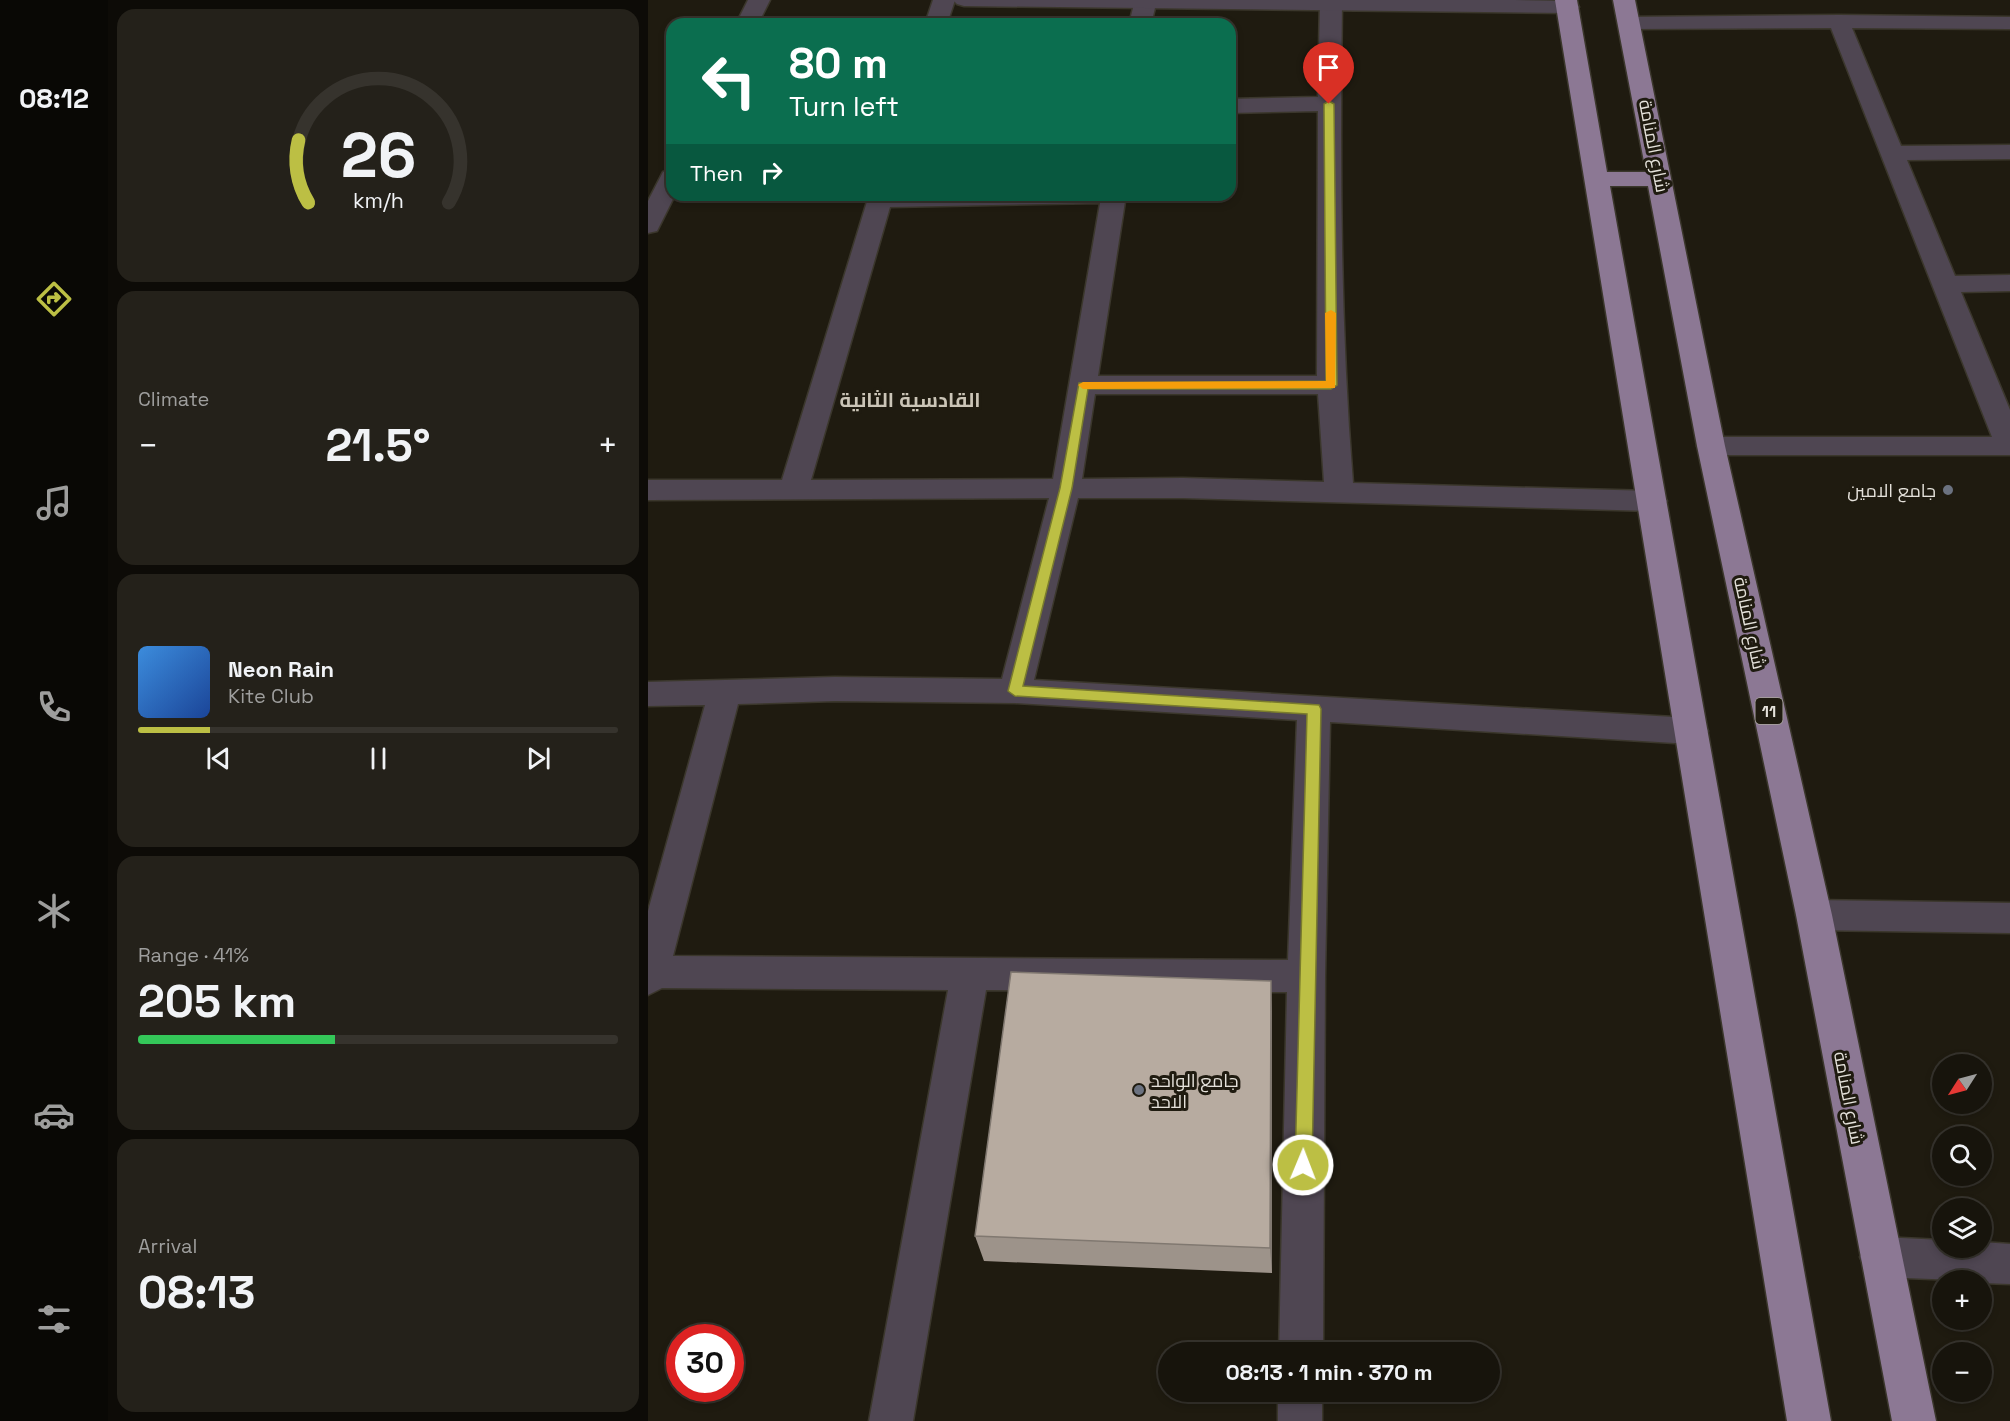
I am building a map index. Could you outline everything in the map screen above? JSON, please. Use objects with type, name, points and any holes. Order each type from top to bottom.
[{"type":"highway","points":[[1567,4],[1809,1421]]},
{"type":"highway","name":"شارع المنامة","points":[[1626,11],[1711,446],[1814,915],[1914,1421]]},
{"type":"highway","points":[[1598,179],[1660,179]]},
{"type":"street","points":[[750,18],[759,0]]},
{"type":"street","points":[[938,18],[944,0]]},
{"type":"street","points":[[964,0],[1143,9],[1331,2],[1567,4]]},
{"type":"street","points":[[1941,0],[1950,22]]},
{"type":"street","points":[[1331,2],[1329,104],[1331,385],[1339,492]]},
{"type":"street","points":[[1626,11],[1839,21],[2010,23]]},
{"type":"street","points":[[1711,446],[2010,446],[1839,21]]},
{"type":"street","points":[[1236,106],[1329,104]]},
{"type":"street","points":[[1892,153],[2010,152]]},
{"type":"street","points":[[648,226],[666,189]]},
{"type":"street","points":[[794,489],[880,201]]},
{"type":"street","points":[[1015,691],[1066,488],[1113,201]]},
{"type":"street","points":[[1945,284],[2010,283]]},
{"type":"street","points":[[1083,385],[1331,385]]},
{"type":"street","points":[[648,490],[1183,488],[1652,501]]},
{"type":"street","points":[[648,694],[835,688],[1015,691],[1691,731]]},
{"type":"street","points":[[726,692],[649,974],[970,973],[1306,976]]},
{"type":"street","points":[[1301,1342],[1306,976],[1314,709]]},
{"type":"street","points":[[1814,915],[2010,918]]},
{"type":"street","points":[[891,1421],[970,973]]},
{"type":"street","points":[[1881,1257],[2010,1264]]},
{"type":"street","points":[[1300,1402],[1300,1421]]},
{"type":"building","points":[[1011,972],[1271,981],[1270,1248],[975,1236]]},
{"type":"slow traffic","points":[[1083,385],[1331,385],[1331,313]]},
{"type":"place","name":"جامع الامين","points":[[1948,490]]},
{"type":"place","name":"جامع الواحد الاحد","points":[[1139,1090]]},
{"type":"district","name":"القادسية الثانية","points":[[910,400]]},
{"type":"route","points":[[1303,1165],[1314,709],[1015,691],[1066,488],[1083,385],[1331,385],[1329,104]]}]
